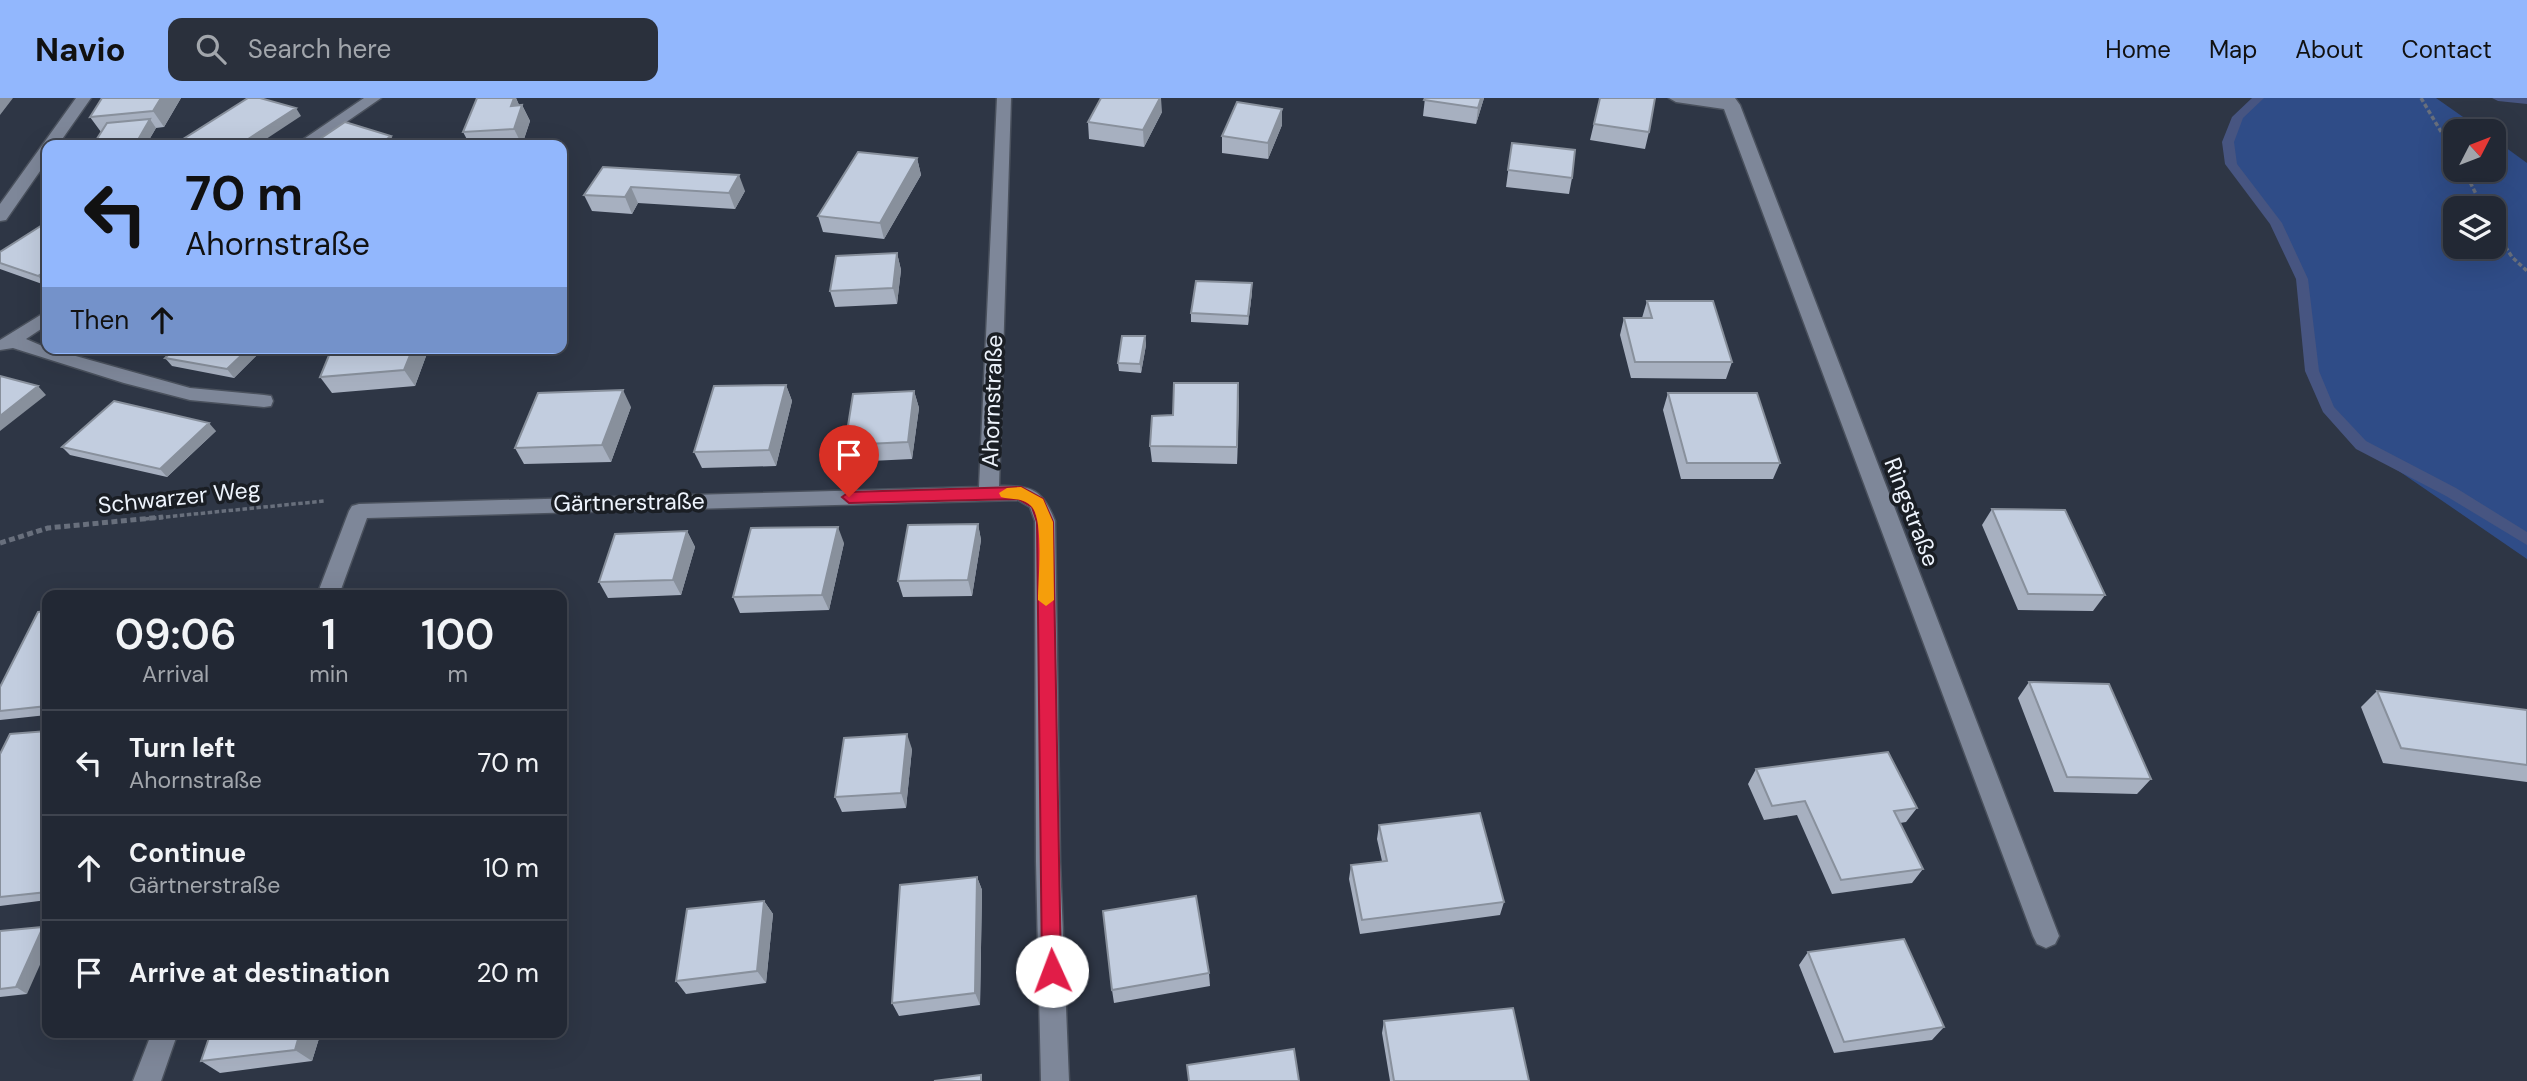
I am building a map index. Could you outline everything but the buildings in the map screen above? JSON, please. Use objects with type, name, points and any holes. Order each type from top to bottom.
[{"type":"street","points":[[54,140],[84,98]]},
{"type":"street","points":[[311,140],[374,98]]},
{"type":"street","name":"Ahornstraße","points":[[1004,98],[989,494],[1021,493],[1038,503],[1045,522],[1048,862],[1055,1081]]},
{"type":"street","name":"Ringstraße","points":[[1676,98],[1730,102],[2046,936]]},
{"type":"street","points":[[0,216],[42,157]]},
{"type":"street","points":[[5,345],[42,320]]},
{"type":"street","points":[[5,345],[190,394],[264,401]]},
{"type":"street","name":"Gärtnerstraße","points":[[359,511],[989,494]]},
{"type":"street","points":[[330,590],[359,511]]},
{"type":"street","points":[[148,1081],[164,1038]]},
{"type":"path","points":[[2421,98],[2443,135]]},
{"type":"path","points":[[2506,248],[2527,271]]},
{"type":"path","name":"Schwarzer Weg","points":[[0,543],[48,528],[337,499],[347,499],[359,511]]},
{"type":"shaded area","points":[[2258,98],[2436,98],[2466,119],[2443,119],[2443,182],[2506,182],[2506,148],[2527,163],[2527,559],[2361,445],[2328,409],[2312,371],[2302,279],[2276,223],[2231,164],[2228,142],[2238,117]]},
{"type":"waterway","points":[[2258,98],[2238,117],[2228,142],[2231,164],[2276,223],[2302,279],[2312,371],[2328,409],[2361,445],[2451,492],[2527,539]]},
{"type":"waterway","points":[[2498,98],[2527,101]]},
{"type":"slow traffic","points":[[1007,493],[1021,493],[1038,503],[1045,522],[1046,600]]},
{"type":"route","points":[[849,497],[1021,493],[1038,503],[1045,522],[1048,862],[1052,971]]}]
